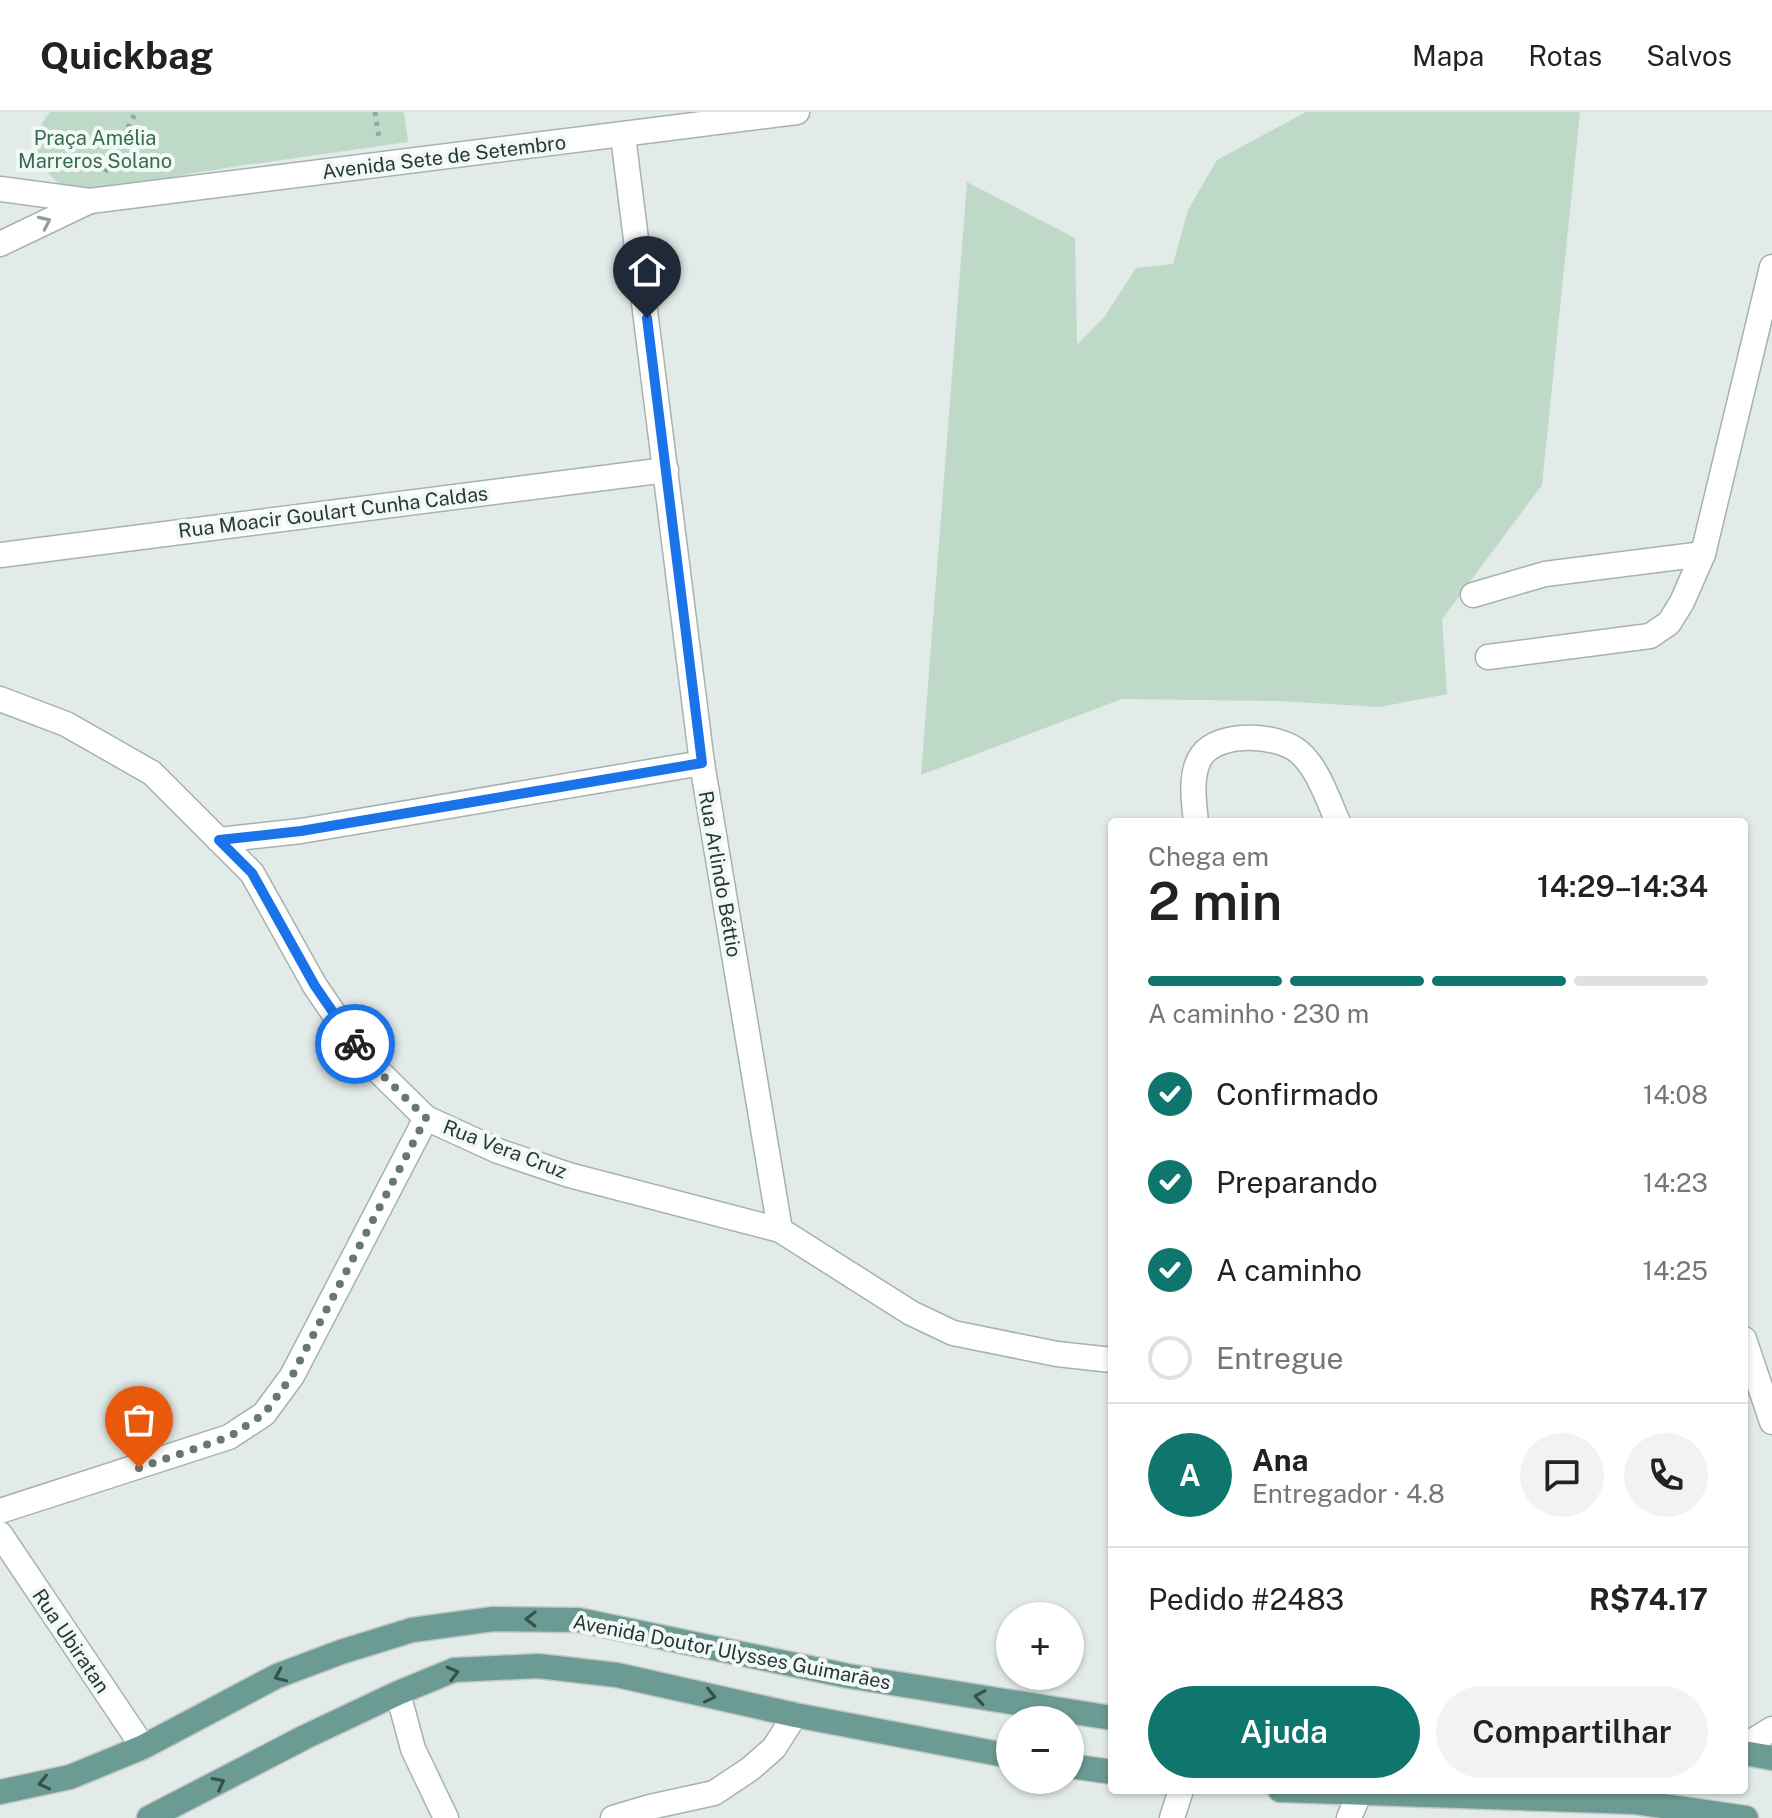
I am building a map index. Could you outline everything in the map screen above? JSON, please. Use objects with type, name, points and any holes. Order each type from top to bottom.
[{"type":"main road","name":"Avenida Doutor Ulysses Guimarães","points":[[0,1792],[70,1777],[143,1747],[277,1676],[328,1657],[412,1630],[493,1619],[579,1620],[848,1676],[1108,1717]]},
{"type":"main road","points":[[149,1818],[305,1737],[454,1670],[538,1666],[617,1675],[795,1715],[996,1753]]},
{"type":"main road","points":[[1748,1754],[1772,1758]]},
{"type":"main road","points":[[1084,1768],[1108,1771]]},
{"type":"main road","points":[[1359,1794],[1619,1801],[1746,1818]]},
{"type":"street","name":"Avenida Sete de Setembro","points":[[0,189],[90,201],[797,112]]},
{"type":"street","name":"Rua Arlindo Béttio","points":[[623,136],[702,763],[780,1230]]},
{"type":"street","name":"Avenida Sete de Setembro","points":[[0,244],[90,201]]},
{"type":"street","points":[[1488,657],[1650,636],[1669,623],[1703,554],[1772,267]]},
{"type":"street","name":"Rua Moacir Goulart Cunha Caldas","points":[[0,555],[666,470]]},
{"type":"street","points":[[1473,595],[1545,574],[1703,554]]},
{"type":"street","name":"Rua Vera Cruz","points":[[0,699],[66,724],[152,773],[252,873],[315,986],[363,1056],[426,1118],[498,1151],[569,1175],[780,1230],[911,1313],[953,1333],[1057,1354],[1108,1360]]},
{"type":"street","points":[[1196,818],[1193,797],[1196,769],[1202,754],[1222,743],[1255,737],[1281,741],[1301,753],[1320,782],[1336,818]]},
{"type":"street","points":[[219,840],[301,831],[702,763]]},
{"type":"street","points":[[0,1511],[229,1437],[264,1414],[292,1376],[426,1118]]},
{"type":"street","points":[[1748,1351],[1772,1422]]},
{"type":"street","name":"Rua Ubiratan","points":[[0,1534],[143,1747]]},
{"type":"street","points":[[398,1693],[413,1749],[446,1818]]},
{"type":"street","points":[[613,1818],[714,1793],[774,1748],[795,1715]]},
{"type":"street","points":[[1748,1744],[1772,1729]]},
{"type":"street","points":[[1172,1818],[1180,1794]]},
{"type":"street","points":[[1349,1818],[1359,1794]]},
{"type":"path","points":[[90,201],[136,112]]},
{"type":"green space","name":"Praça Amélia Marreros Solano","points":[[50,112],[404,112],[408,142],[114,188],[80,190],[68,188],[55,180],[38,153],[37,135]]},
{"type":"green space","points":[[1306,112],[1580,112],[1542,485],[1442,619],[1447,694],[1380,707],[1278,701],[1122,699],[921,775],[967,182],[1075,238],[1077,345],[1105,316],[1136,268],[1173,264],[1188,210],[1217,160]]},
{"type":"way so far","points":[[139,1468],[229,1437],[264,1414],[292,1376],[426,1118],[363,1056],[355,1044]]},
{"type":"route","points":[[355,1044],[315,986],[252,873],[219,840],[301,831],[702,763],[647,318]]}]
